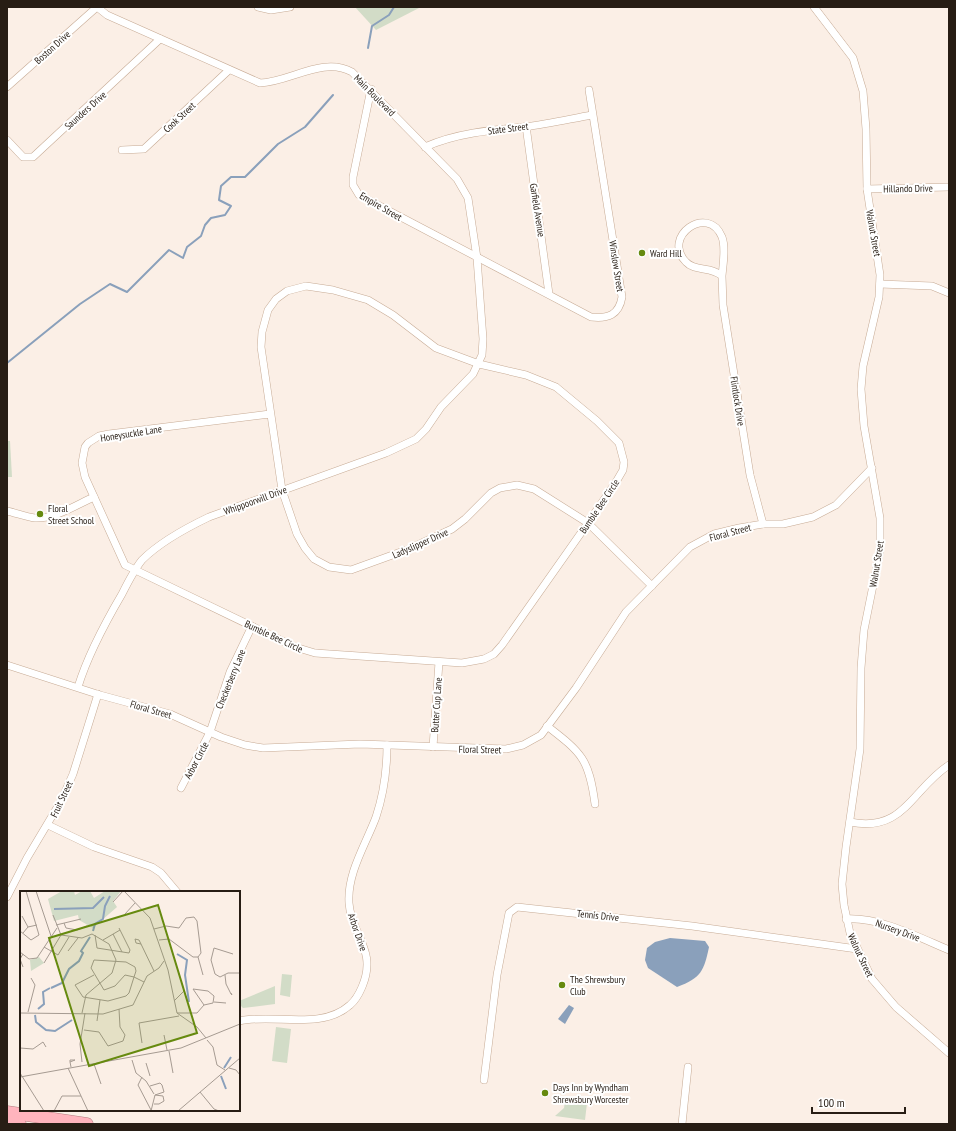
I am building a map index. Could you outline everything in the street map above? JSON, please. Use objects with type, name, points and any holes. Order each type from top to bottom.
[{"type":"highway","points":[[7,1112],[87,1124]]},
{"type":"highway","points":[[7,1122],[20,1124]]},
{"type":"street","name":"Main Boulevard","points":[[97,7],[107,16],[160,38],[229,70],[263,83],[325,67],[339,67],[352,72],[457,179],[467,193],[477,258],[483,339],[482,354],[479,364]]},
{"type":"street","name":"Boston Drive","points":[[7,87],[97,7]]},
{"type":"street","points":[[258,7],[271,10],[290,7]]},
{"type":"street","name":"Walnut Street","points":[[814,7],[849,52],[857,68],[862,91],[866,129],[867,189],[878,254],[880,284],[876,314],[863,366],[861,389],[864,426],[880,518],[880,551],[864,630],[861,668],[860,750],[842,884],[846,919],[857,950],[872,979],[886,997],[949,1053]]},
{"type":"street","name":"Saunders Drive","points":[[7,140],[23,157],[29,158],[37,155],[160,38]]},
{"type":"street","name":"Cook Street","points":[[122,150],[144,149],[229,70]]},
{"type":"street","name":"Empire Street","points":[[370,89],[353,177],[355,190],[366,200],[477,258]]},
{"type":"street","name":"Winslow Street","points":[[477,258],[592,317],[601,318],[613,314],[621,302],[589,90]]},
{"type":"street","name":"State Street","points":[[425,146],[437,141],[490,130],[526,126],[592,115]]},
{"type":"street","name":"Garfield Avenue","points":[[526,126],[549,294]]},
{"type":"street","name":"Hillando Drive","points":[[867,189],[949,187]]},
{"type":"street","name":"Flintlock Drive","points":[[722,276],[714,271],[691,266],[682,257],[679,247],[681,238],[686,229],[691,225],[696,223],[707,224],[717,229],[722,236],[724,245],[722,276],[723,307],[750,475],[762,524]]},
{"type":"street","points":[[880,284],[932,286],[949,292]]},
{"type":"street","name":"Bumble Bee Circle","points":[[135,570],[295,647],[315,653],[439,662],[472,662],[494,654],[588,523],[622,470],[624,455],[619,444],[597,421],[556,387],[526,375],[479,364],[436,348],[393,315],[368,300],[333,290],[300,287],[287,291],[276,299],[265,319],[261,347],[282,490]]},
{"type":"street","name":"Whippoorwill Drive","points":[[78,687],[90,656],[135,570],[149,554],[190,526],[282,490],[386,453],[416,439],[426,429],[441,407],[469,379],[479,364]]},
{"type":"street","name":"Honeysuckle Lane","points":[[135,570],[124,564],[120,558],[85,477],[82,458],[88,443],[100,436],[270,414]]},
{"type":"street","name":"Floral Street","points":[[7,665],[98,694],[170,714],[244,745],[264,748],[334,745],[387,745],[506,749],[523,745],[536,739],[576,688],[626,612],[695,543],[714,534],[762,524],[792,522],[824,513],[836,505],[872,468]]},
{"type":"street","name":"Ladyslipper Drive","points":[[282,490],[297,534],[310,555],[329,567],[348,570],[410,549],[444,533],[465,519],[492,493],[500,488],[517,485],[534,489],[588,523],[652,586]]},
{"type":"street","points":[[7,511],[34,518],[45,517],[61,512],[94,497]]},
{"type":"street","name":"Checkerberry Lane","points":[[210,732],[230,672],[252,626]]},
{"type":"street","name":"Butter Cup Lane","points":[[433,747],[439,662]]},
{"type":"street","name":"Fruit Street","points":[[7,897],[27,858],[48,825],[73,774],[98,694]]},
{"type":"street","points":[[547,726],[572,745],[582,757],[590,778],[595,804]]},
{"type":"street","name":"Arbor Circle","points":[[181,788],[210,732]]},
{"type":"street","name":"Arbor Drive","points":[[240,1021],[258,1018],[300,1020],[336,1014],[351,1004],[359,993],[365,980],[367,961],[364,945],[350,911],[349,891],[356,864],[376,816],[384,789],[387,767],[387,745]]},
{"type":"street","points":[[850,822],[874,825],[900,813],[938,773],[949,766]]},
{"type":"street","points":[[48,825],[94,847],[152,868],[161,873],[176,891]]},
{"type":"street","name":"Tennis Drive","points":[[484,1080],[503,939],[509,913],[517,907],[684,926],[857,950]]},
{"type":"street","name":"Nursery Drive","points":[[846,919],[859,918],[873,921],[949,950]]},
{"type":"street","points":[[682,1124],[688,1068]]},
{"type":"green space","points":[[355,7],[421,7],[376,30]]},
{"type":"green space","points":[[7,441],[10,441],[12,477],[7,477]]},
{"type":"green space","points":[[282,974],[292,975],[290,997],[280,995]]},
{"type":"green space","points":[[275,986],[275,1004],[243,1008],[240,1005],[240,1001]]},
{"type":"green space","points":[[276,1027],[291,1029],[287,1063],[272,1061]]},
{"type":"green space","points":[[565,1101],[587,1103],[585,1120],[555,1116],[564,1108]]},
{"type":"water","points":[[670,938],[705,941],[709,947],[700,973],[685,984],[677,987],[648,968],[645,960],[647,948],[655,942]]},
{"type":"water","points":[[569,1005],[574,1008],[565,1024],[558,1019]]},
{"type":"waterway","points":[[368,48],[372,26],[389,15],[394,7]]},
{"type":"waterway","points":[[7,363],[80,304],[110,284],[127,292],[169,250],[183,258],[187,247],[201,236],[205,225],[211,218],[225,215],[231,206],[219,200],[221,186],[231,177],[245,177],[278,144],[305,127],[333,95]]},
{"type":"place","name":"Ward Hill","points":[[642,253]]},
{"type":"place","name":"Floral Street School","points":[[40,514]]},
{"type":"place","name":"The Shrewsbury Club","points":[[562,985]]},
{"type":"place","name":"Days Inn by Wyndham Shrewsbury Worcester","points":[[545,1093]]}]
